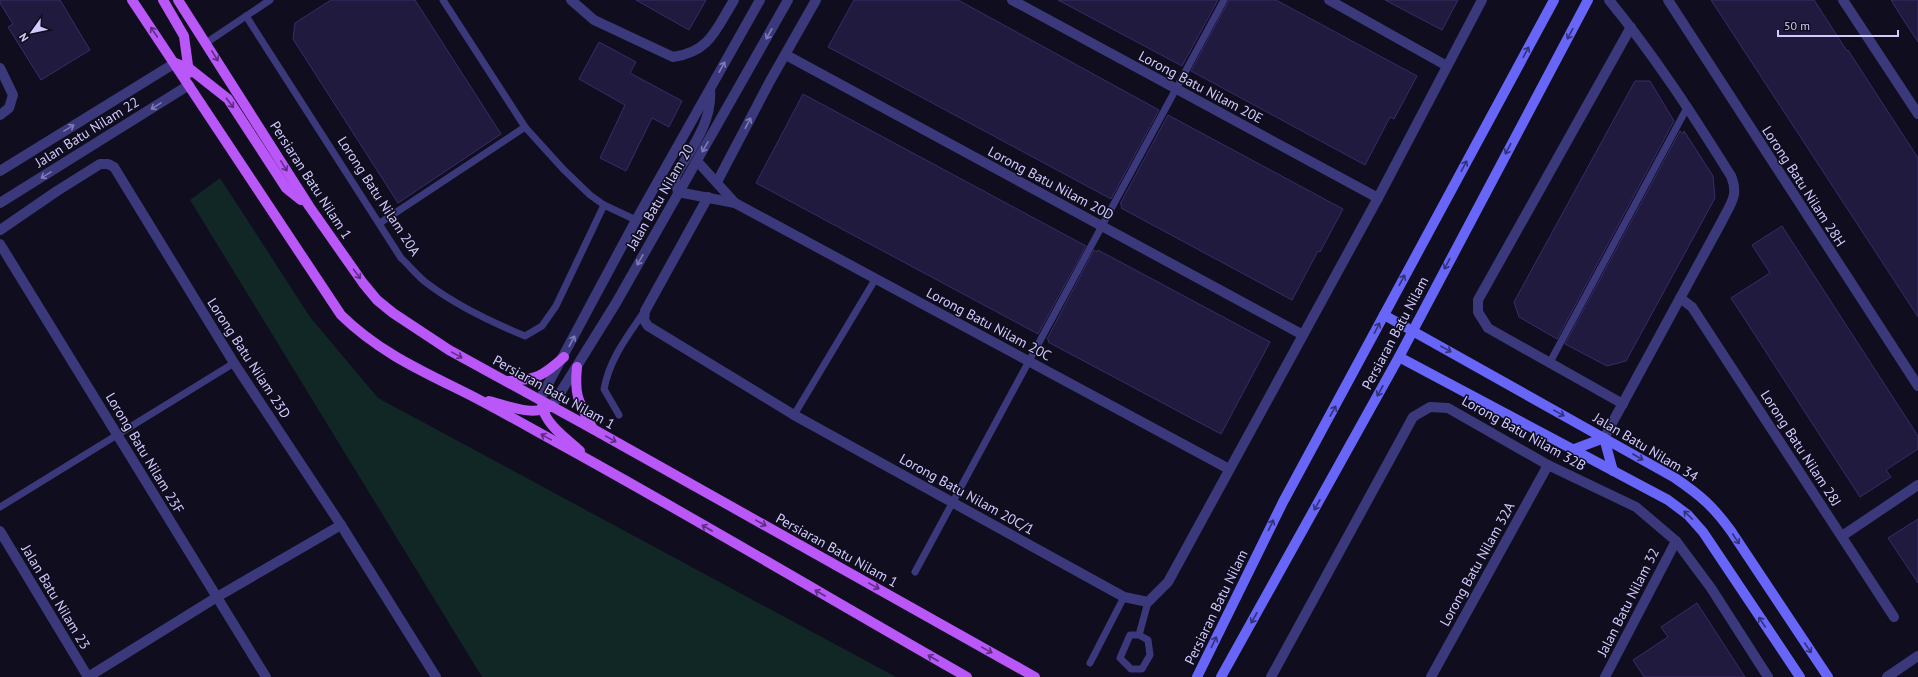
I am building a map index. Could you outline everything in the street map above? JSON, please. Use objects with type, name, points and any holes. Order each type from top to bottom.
[{"type":"main road","points":[[132,0],[341,315],[360,334],[380,348],[428,375],[470,395],[593,463],[967,677]]},
{"type":"main road","points":[[163,0],[184,36],[190,69],[189,85]]},
{"type":"main road","name":"Persiaran Batu Nilam 1","points":[[178,0],[309,206],[363,283],[378,300],[393,313],[449,350],[552,406],[1035,677]]},
{"type":"main road","name":"Persiaran Batu Nilam","points":[[1197,677],[1283,502],[1554,0]]},
{"type":"main road","name":"Persiaran Batu Nilam","points":[[1221,677],[1399,357],[1588,0]]},
{"type":"main road","points":[[175,63],[190,69],[228,99],[286,188],[309,206]]},
{"type":"main road","name":"Jalan Batu Nilam 34","points":[[1384,315],[1675,478],[1705,500],[1717,512],[1828,677]]},
{"type":"main road","points":[[506,381],[527,381],[550,370],[564,357]]},
{"type":"main road","points":[[1399,357],[1668,500],[1688,514],[1702,532],[1800,677]]},
{"type":"main road","points":[[577,367],[575,388],[577,398],[593,429]]},
{"type":"main road","points":[[470,395],[515,408],[543,411],[552,406]]},
{"type":"main road","points":[[540,400],[543,411],[552,426],[593,463]]},
{"type":"main road","points":[[1572,450],[1604,438],[1613,471]]},
{"type":"street","points":[[571,0],[594,20],[673,57],[687,55],[702,48],[734,0]]},
{"type":"street","name":"Jalan Batu Nilam 20","points":[[540,400],[636,220],[760,0]]},
{"type":"street","name":"Jalan Batu Nilam 20","points":[[552,406],[616,303],[788,0]]},
{"type":"street","points":[[717,182],[816,0]]},
{"type":"street","name":"Lorong Batu Nilam 20E","points":[[1012,0],[1378,198]]},
{"type":"street","points":[[1329,0],[1447,66]]},
{"type":"street","points":[[1148,602],[1168,582],[1378,198],[1482,0]]},
{"type":"street","points":[[1604,438],[1722,221],[1734,196],[1736,187],[1688,106],[1631,27],[1609,0]]},
{"type":"street","name":"Lorong Batu Nilam 28H","points":[[1668,0],[1918,386]]},
{"type":"street","points":[[1843,0],[1918,114]]},
{"type":"street","points":[[1623,404],[1549,364],[1488,328],[1478,312],[1478,300],[1631,27]]},
{"type":"street","name":"Lorong Batu Nilam 20D","points":[[786,55],[1303,335]]},
{"type":"street","name":"Jalan Batu Nilam 22","points":[[0,170],[175,63]]},
{"type":"street","points":[[0,68],[6,77],[13,95],[9,108],[0,115]]},
{"type":"street","name":"Jalan Batu Nilam 22","points":[[0,204],[189,85]]},
{"type":"street","points":[[710,90],[711,99],[706,122],[676,175],[675,180],[678,192],[736,203]]},
{"type":"street","points":[[697,161],[736,203]]},
{"type":"street","name":"Lorong Batu Nilam 23D","points":[[0,230],[100,164],[108,164],[114,168],[234,362],[341,524],[436,677]]},
{"type":"street","points":[[644,316],[708,197]]},
{"type":"street","name":"Lorong Batu Nilam 20C","points":[[736,203],[1229,469]]},
{"type":"street","name":"Lorong Batu Nilam 23F","points":[[0,244],[266,677]]},
{"type":"street","name":"Lorong Batu Nilam 28J","points":[[1680,298],[1692,307],[1894,617]]},
{"type":"street","name":"Lorong Batu Nilam 20C/1","points":[[644,316],[648,326],[794,415],[1124,597],[1148,602]]},
{"type":"street","name":"Lorong Batu Nilam 32B","points":[[1271,677],[1413,417],[1430,407],[1448,408],[1548,465],[1636,507],[1676,541],[1711,588],[1768,677]]},
{"type":"street","name":"Lorong Batu Nilam 32A","points":[[1431,677],[1548,465]]},
{"type":"street","points":[[1842,536],[1918,485]]},
{"type":"street","points":[[88,677],[217,597],[341,524]]},
{"type":"street","name":"Jalan Batu Nilam 23","points":[[0,531],[88,677]]},
{"type":"street","name":"Jalan Batu Nilam 32","points":[[1605,677],[1676,541]]},
{"type":"street","points":[[1887,677],[1918,656]]},
{"type":"lane","points":[[206,43],[270,0]]},
{"type":"lane","points":[[443,0],[525,127],[563,169],[590,195],[604,205],[636,220]]},
{"type":"lane","points":[[915,572],[1030,362],[1175,88],[1224,0]]},
{"type":"lane","name":"Lorong Batu Nilam 20A","points":[[246,16],[401,258],[426,283],[450,299],[496,324],[525,336],[542,326],[556,306],[604,205]]},
{"type":"lane","points":[[1549,364],[1688,106]]},
{"type":"lane","points":[[380,223],[525,127]]},
{"type":"lane","points":[[794,415],[876,278]]},
{"type":"lane","points":[[619,415],[604,389],[608,371],[617,352],[644,316]]},
{"type":"lane","points":[[0,507],[234,362]]},
{"type":"lane","points":[[1090,663],[1124,597]]},
{"type":"lane","points":[[1139,635],[1148,602]]},
{"type":"lane","points":[[1130,635],[1139,635],[1148,640],[1150,655],[1142,669],[1131,668],[1120,658],[1130,635]]},
{"type":"green space","points":[[220,178],[310,317],[378,398],[896,677],[482,677],[190,200]]},
{"type":"building","points":[[0,0],[60,0],[90,50],[41,80],[8,27],[13,24],[0,3]]},
{"type":"building","points":[[331,0],[415,0],[501,134],[398,203],[293,39],[295,23]]},
{"type":"building","points":[[636,0],[706,0],[689,30]]},
{"type":"building","points":[[854,0],[958,0],[1159,110],[1111,199],[828,47]]},
{"type":"building","points":[[1058,0],[1218,0],[1182,66]]},
{"type":"building","points":[[1229,0],[1276,0],[1417,76],[1394,119],[1390,117],[1365,165],[1191,71]]},
{"type":"building","points":[[1385,0],[1458,0],[1442,30]]},
{"type":"building","points":[[1711,0],[1814,0],[1847,51],[1848,50],[1918,158],[1918,317]]},
{"type":"building","points":[[1891,0],[1918,0],[1918,42],[1899,13]]},
{"type":"building","points":[[599,42],[636,62],[630,73],[682,101],[669,127],[652,118],[626,171],[600,158],[625,105],[579,79]]},
{"type":"building","points":[[1635,81],[1650,81],[1674,121],[1557,339],[1519,317],[1514,302]]},
{"type":"building","points":[[803,94],[1086,246],[1038,334],[756,183]]},
{"type":"building","points":[[1168,115],[1343,209],[1320,252],[1318,251],[1292,300],[1121,208],[1122,205],[1120,204]]},
{"type":"building","points":[[1680,131],[1683,134],[1684,131],[1713,176],[1715,198],[1626,361],[1607,366],[1565,344]]},
{"type":"building","points":[[1782,226],[1918,436],[1918,449],[1886,470],[1891,477],[1860,497],[1731,298],[1770,273],[1752,245]]},
{"type":"building","points":[[1094,250],[1097,252],[1098,250],[1270,342],[1221,434],[1048,342],[1049,340],[1047,339]]},
{"type":"building","points":[[1918,519],[1918,583],[1888,538]]},
{"type":"building","points":[[1697,603],[1745,677],[1644,677],[1633,660],[1668,637],[1661,627]]}]
